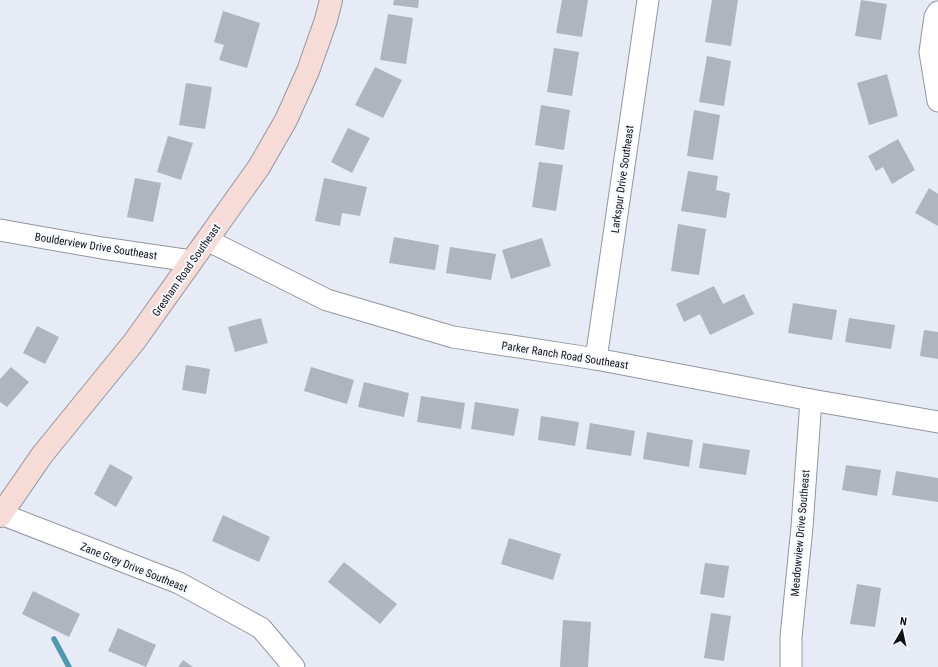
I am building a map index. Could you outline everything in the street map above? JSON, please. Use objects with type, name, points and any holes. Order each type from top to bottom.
[{"type":"street","name":"Gresham Road Southeast","points":[[0,515],[42,455],[134,342],[259,167],[286,120],[308,71],[326,20],[331,0]]},
{"type":"street","name":"Larkspur Drive Southeast","points":[[596,359],[648,0]]},
{"type":"street","points":[[938,12],[935,17],[930,52],[938,101]]},
{"type":"street","name":"Boulderview Drive Southeast","points":[[0,230],[102,248],[191,261]]},
{"type":"street","name":"Parker Ranch Road Southeast","points":[[207,240],[327,300],[453,337],[596,359],[811,400],[938,422]]},
{"type":"street","name":"Meadowview Drive Southeast","points":[[791,667],[791,637],[802,527],[811,400]]},
{"type":"street","name":"Zane Grey Drive Southeast","points":[[0,515],[179,583],[261,628],[294,667]]},
{"type":"building","points":[[394,0],[419,0],[418,8],[393,5]]},
{"type":"building","points":[[562,0],[588,0],[582,37],[556,33]]},
{"type":"building","points":[[712,0],[738,0],[731,46],[705,42]]},
{"type":"building","points":[[861,0],[887,4],[881,40],[855,36]]},
{"type":"building","points":[[223,11],[260,23],[247,68],[219,60],[224,45],[214,42]]},
{"type":"building","points":[[388,14],[413,18],[406,64],[380,60]]},
{"type":"building","points":[[554,48],[579,52],[572,96],[547,92]]},
{"type":"building","points":[[707,56],[731,61],[724,106],[699,102]]},
{"type":"building","points":[[375,67],[402,80],[383,118],[355,105]]},
{"type":"building","points":[[887,74],[898,116],[869,125],[857,83]]},
{"type":"building","points":[[186,83],[212,87],[205,129],[179,125]]},
{"type":"building","points":[[541,105],[570,110],[564,150],[535,145]]},
{"type":"building","points":[[694,110],[720,115],[713,160],[687,156]]},
{"type":"building","points":[[348,128],[370,138],[352,173],[331,162]]},
{"type":"building","points":[[168,136],[193,143],[181,180],[157,172]]},
{"type":"building","points":[[898,139],[915,170],[892,184],[883,167],[876,171],[868,156]]},
{"type":"building","points":[[539,162],[563,165],[556,211],[532,207]]},
{"type":"building","points":[[688,171],[718,176],[716,190],[730,193],[726,218],[681,211]]},
{"type":"building","points":[[135,178],[161,183],[153,222],[127,217]]},
{"type":"building","points":[[324,178],[367,187],[360,216],[342,213],[340,226],[315,221]]},
{"type":"building","points":[[929,188],[938,194],[938,226],[915,213]]},
{"type":"building","points":[[678,224],[706,229],[699,275],[671,271]]},
{"type":"building","points":[[394,237],[439,245],[435,270],[389,263]]},
{"type":"building","points":[[542,238],[551,266],[511,279],[502,250]]},
{"type":"building","points":[[450,247],[496,254],[491,280],[446,273]]},
{"type":"building","points":[[714,286],[723,304],[744,294],[754,314],[710,335],[700,314],[684,322],[676,304]]},
{"type":"building","points":[[793,303],[837,310],[832,340],[788,333]]},
{"type":"building","points":[[261,318],[268,343],[235,352],[228,327]]},
{"type":"building","points":[[849,318],[895,325],[891,349],[845,342]]},
{"type":"building","points":[[37,326],[59,337],[45,364],[23,353]]},
{"type":"building","points":[[924,330],[938,332],[938,359],[920,356]]},
{"type":"building","points":[[186,365],[210,369],[206,394],[182,390]]},
{"type":"building","points":[[11,367],[29,382],[7,407],[0,402],[0,379]]},
{"type":"building","points":[[311,367],[354,380],[347,404],[304,391]]},
{"type":"building","points":[[364,382],[409,393],[404,417],[358,407]]},
{"type":"building","points":[[421,396],[465,403],[461,429],[417,422]]},
{"type":"building","points":[[475,402],[519,409],[514,436],[471,429]]},
{"type":"building","points":[[541,416],[579,422],[575,446],[538,440]]},
{"type":"building","points":[[590,423],[635,431],[631,456],[586,449]]},
{"type":"building","points":[[647,432],[693,440],[689,467],[643,459]]},
{"type":"building","points":[[703,443],[750,450],[746,475],[699,468]]},
{"type":"building","points":[[110,464],[133,477],[116,507],[94,494]]},
{"type":"building","points":[[846,465],[881,470],[877,496],[842,490]]},
{"type":"building","points":[[896,471],[938,478],[938,502],[892,495]]},
{"type":"building","points":[[223,515],[270,537],[259,562],[212,541]]},
{"type":"building","points":[[509,538],[561,554],[553,580],[501,564]]},
{"type":"building","points":[[344,562],[397,604],[380,624],[328,582]]},
{"type":"building","points":[[705,563],[729,566],[724,598],[700,594]]},
{"type":"building","points":[[857,584],[881,588],[875,627],[850,624]]},
{"type":"building","points":[[33,591],[80,614],[69,637],[22,614]]},
{"type":"building","points":[[711,613],[731,616],[724,661],[704,658]]},
{"type":"building","points":[[563,620],[591,622],[588,667],[560,667]]},
{"type":"building","points":[[118,628],[156,645],[146,667],[108,651]]},
{"type":"building","points":[[183,660],[193,667],[178,667]]},
{"type":"waterway","points":[[54,639],[69,667]]}]
